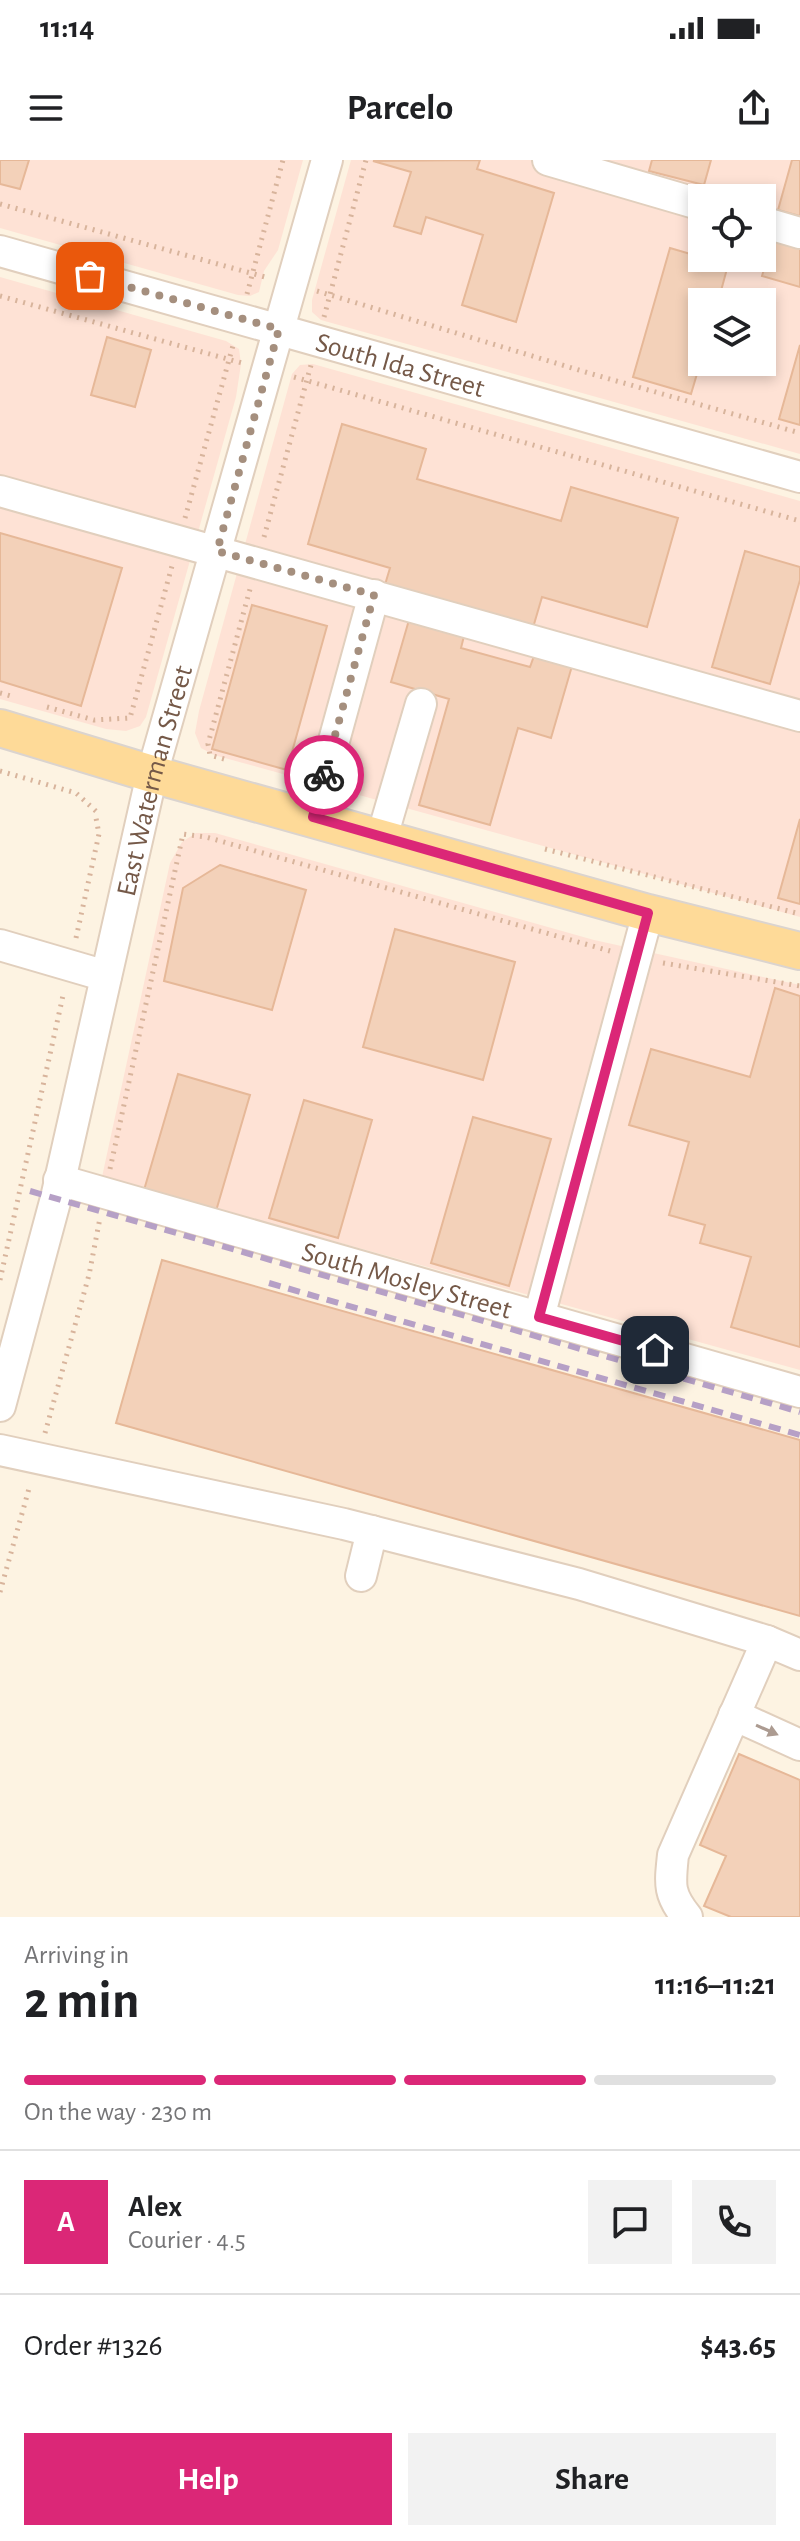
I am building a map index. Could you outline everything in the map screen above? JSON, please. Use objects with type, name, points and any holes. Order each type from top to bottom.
[{"type":"main road","points":[[7,713],[152,774],[648,913],[800,951]]},
{"type":"street","name":"East Waterman Street","points":[[1,1399],[59,1180],[152,774],[327,160]]},
{"type":"street","points":[[548,160],[688,201]]},
{"type":"street","points":[[776,226],[800,233]]},
{"type":"street","name":"South Ida Street","points":[[0,251],[800,477]]},
{"type":"street","points":[[0,491],[800,716]]},
{"type":"street","points":[[313,817],[374,595]]},
{"type":"street","points":[[382,837],[421,704]]},
{"type":"street","points":[[539,1317],[648,913]]},
{"type":"street","points":[[0,945],[106,976]]},
{"type":"street","name":"South Mosley Street","points":[[59,1180],[800,1392]]},
{"type":"street","points":[[0,1450],[372,1531],[579,1584],[767,1641],[800,1655]]},
{"type":"street","points":[[361,1576],[372,1531]]},
{"type":"street","points":[[687,1917],[676,1903],[669,1885],[673,1855],[767,1641]]},
{"type":"street","points":[[734,1715],[800,1745]]},
{"type":"path","points":[[40,705],[94,720],[130,718],[283,160]]},
{"type":"path","points":[[238,763],[210,755],[208,744],[366,160]]},
{"type":"path","points":[[0,204],[292,284],[800,433]]},
{"type":"path","points":[[0,296],[800,521]]},
{"type":"path","points":[[0,693],[7,713]]},
{"type":"path","points":[[0,771],[76,793],[97,815],[99,834],[0,1280]]},
{"type":"path","points":[[0,1592],[89,1275],[183,834],[206,837],[636,958],[800,986]]},
{"type":"path","points":[[533,846],[800,914]]},
{"type":"shaded area","points":[[0,160],[303,160],[278,250],[264,271],[259,292],[250,296],[0,228]]},
{"type":"shaded area","points":[[351,160],[800,160],[800,454],[321,320],[312,312],[312,300]]},
{"type":"shaded area","points":[[0,277],[226,341],[239,349],[241,364],[236,397],[146,717],[140,726],[126,731],[106,729],[0,699]]},
{"type":"shaded area","points":[[313,364],[800,501],[800,917],[214,755],[201,748],[195,733],[199,711],[292,374],[300,365]]},
{"type":"shaded area","points":[[196,833],[215,833],[594,940],[800,985],[800,1370],[102,1177],[170,863],[182,842]]},
{"type":"building","points":[[0,160],[29,160],[20,189],[0,184]]},
{"type":"building","points":[[480,160],[477,169],[554,193],[516,322],[462,305],[483,235],[426,217],[421,234],[394,226],[411,172],[373,161]]},
{"type":"building","points":[[652,160],[711,160],[704,184],[649,171]]},
{"type":"building","points":[[792,160],[800,160],[800,216],[778,210]]},
{"type":"building","points":[[776,240],[800,247],[800,287],[762,276],[763,272],[776,272]]},
{"type":"building","points":[[670,248],[688,253],[688,272],[726,272],[722,288],[688,288],[688,376],[696,376],[691,394],[633,377]]},
{"type":"building","points":[[107,337],[151,350],[135,407],[91,395]]},
{"type":"building","points":[[800,345],[800,425],[779,419]]},
{"type":"building","points":[[342,424],[426,449],[417,479],[561,521],[571,487],[678,518],[647,627],[542,597],[532,631],[384,588],[390,568],[308,544]]},
{"type":"building","points":[[0,533],[122,568],[81,706],[0,681]]},
{"type":"building","points":[[745,551],[800,567],[800,580],[770,684],[712,667]]},
{"type":"building","points":[[252,605],[327,626],[287,770],[212,749]]},
{"type":"building","points":[[409,620],[464,636],[461,648],[530,667],[534,656],[572,666],[551,738],[518,728],[490,825],[419,805],[449,699],[391,682]]},
{"type":"building","points":[[800,819],[800,904],[778,898]]},
{"type":"building","points":[[220,865],[306,890],[272,1010],[164,981],[183,888]]},
{"type":"building","points":[[395,929],[515,962],[483,1080],[363,1047]]},
{"type":"building","points":[[775,988],[800,996],[800,1347],[731,1327],[751,1257],[700,1243],[705,1225],[669,1215],[689,1142],[629,1125],[651,1049],[750,1077]]},
{"type":"building","points":[[178,1074],[250,1095],[216,1211],[144,1190]]},
{"type":"building","points":[[304,1100],[372,1120],[338,1238],[269,1218]]},
{"type":"building","points":[[473,1117],[551,1139],[509,1286],[431,1263]]},
{"type":"building","points":[[162,1260],[800,1440],[800,1616],[116,1423]]},
{"type":"building","points":[[739,1754],[800,1780],[800,1917],[731,1917],[704,1906],[726,1856],[700,1845]]},
{"type":"railway","points":[[30,1191],[800,1412]]},
{"type":"railway","points":[[269,1283],[800,1435]]},
{"type":"way so far","points":[[90,276],[279,329],[217,551],[374,595],[324,775]]},
{"type":"route","points":[[324,775],[313,817],[648,913],[539,1317],[655,1350]]}]
